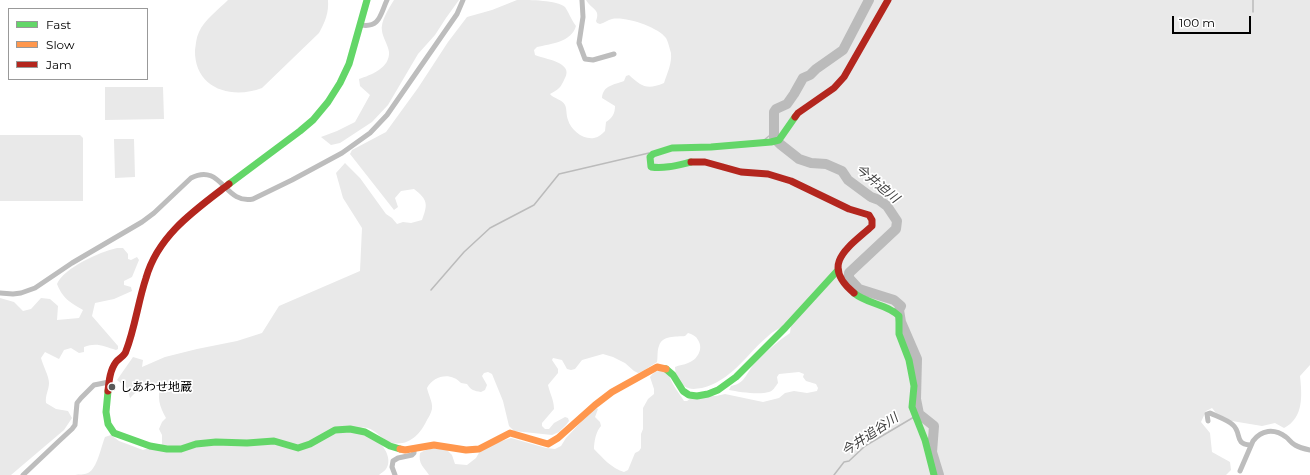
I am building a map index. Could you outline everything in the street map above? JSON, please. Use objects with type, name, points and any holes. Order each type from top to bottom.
[{"type":"street","points":[[367,0],[349,64],[340,83],[328,102],[313,120],[300,131],[225,186],[186,217],[164,240],[155,255],[146,276],[126,353],[116,362],[112,369],[109,382],[106,412],[108,424],[114,433],[150,446],[167,449],[181,449],[206,442],[252,443],[271,441],[298,448],[310,444],[335,430],[350,429],[365,432],[398,449],[414,449],[434,445],[466,450],[479,449],[510,433],[548,444],[558,438],[612,392],[657,367],[668,369],[681,390],[688,395],[703,395],[716,391],[742,371],[791,322],[838,270]]},
{"type":"street","points":[[360,25],[369,26],[375,24],[379,19],[387,0]]},
{"type":"street","points":[[0,293],[21,293],[35,288],[72,262],[142,222],[154,213],[191,178],[198,175],[208,174],[213,176],[241,200],[253,199],[342,153],[370,133],[391,109],[457,14],[463,0]]},
{"type":"street","points":[[582,0],[583,17],[579,43],[585,59],[593,60],[614,54]]},
{"type":"street","points":[[888,0],[844,77],[834,88],[798,113],[784,136],[778,140],[771,142],[711,147],[672,148],[653,154],[650,157],[651,167],[656,168],[696,161],[746,173],[770,174],[800,185],[850,210],[868,214],[872,218],[872,226],[845,252],[838,261],[838,270],[840,278],[859,298],[892,310],[899,316],[899,334],[909,360],[914,386],[912,407],[925,440],[934,475]]},
{"type":"street","points":[[23,475],[72,429],[75,425],[78,403],[81,398],[94,385],[109,382]]},
{"type":"street","points":[[1208,421],[1207,414],[1210,413],[1231,424],[1235,428],[1241,442],[1243,444],[1250,445]]},
{"type":"street","points":[[1240,471],[1250,445],[1259,434],[1267,431],[1282,434],[1298,447],[1310,450]]},
{"type":"street","points":[[396,475],[392,467],[393,461],[398,458],[412,455],[414,453],[414,449]]},
{"type":"shaded area","points":[[228,0],[328,0],[328,9],[325,21],[319,33],[262,88],[238,92],[216,88],[201,74],[196,63],[195,50],[201,28],[208,19]]},
{"type":"shaded area","points":[[394,0],[459,0],[435,35],[418,54],[388,105],[372,122],[340,143],[331,145],[321,137],[355,122],[370,95],[360,86],[359,79],[379,70],[383,67],[388,58],[389,52],[383,34],[382,23]]},
{"type":"shaded area","points":[[517,0],[543,1],[561,5],[565,7],[576,26],[570,36],[565,39],[537,47],[534,50],[535,55],[557,62],[565,68],[567,73],[562,84],[557,90],[550,94],[562,101],[565,105],[568,120],[578,134],[594,138],[605,131],[606,122],[614,114],[615,106],[602,98],[604,90],[624,81],[626,76],[629,75],[641,85],[649,87],[664,83],[670,65],[671,53],[666,38],[649,26],[625,19],[610,19],[600,24],[597,23],[596,11],[586,0],[1310,0],[1310,365],[1300,376],[1301,398],[1295,418],[1291,424],[1284,428],[1275,423],[1262,426],[1226,420],[1212,408],[1206,411],[1201,422],[1210,433],[1212,452],[1230,462],[1231,470],[1226,475],[429,475],[421,463],[420,453],[436,448],[447,450],[452,455],[455,464],[467,465],[487,446],[511,438],[546,448],[555,449],[561,446],[566,438],[581,422],[586,413],[595,407],[598,409],[595,417],[600,422],[601,426],[594,443],[594,449],[611,465],[624,472],[628,470],[635,453],[641,448],[643,408],[648,399],[654,394],[650,377],[652,374],[659,371],[669,375],[684,401],[687,401],[694,396],[716,396],[725,394],[763,402],[779,398],[785,393],[794,391],[807,393],[817,391],[818,388],[816,384],[806,381],[803,377],[804,374],[799,372],[779,374],[777,377],[778,383],[773,390],[769,392],[755,393],[729,390],[731,386],[743,379],[753,365],[790,333],[791,325],[788,324],[769,335],[730,374],[712,385],[702,388],[690,389],[684,386],[679,380],[676,372],[675,367],[691,362],[699,354],[700,343],[694,335],[688,333],[685,336],[670,337],[663,340],[658,348],[657,362],[638,373],[625,363],[603,354],[582,360],[575,369],[571,370],[567,369],[562,360],[553,358],[552,360],[558,369],[558,373],[548,385],[553,400],[554,409],[542,423],[542,426],[545,429],[549,429],[554,423],[565,417],[568,418],[569,421],[559,432],[552,435],[514,431],[509,426],[503,401],[492,374],[488,372],[484,373],[482,376],[487,385],[485,390],[481,392],[473,390],[467,384],[461,383],[452,377],[443,376],[434,380],[427,388],[432,404],[431,413],[421,431],[412,439],[402,443],[389,442],[368,428],[360,428],[359,432],[379,443],[384,448],[387,455],[388,466],[379,475],[75,475],[86,474],[91,471],[94,467],[105,437],[111,435],[119,441],[143,450],[162,444],[162,435],[159,429],[162,422],[166,418],[159,401],[161,384],[144,384],[130,398],[127,388],[117,380],[133,357],[143,360],[142,367],[165,357],[237,341],[262,333],[279,306],[360,271],[362,228],[343,198],[336,173],[345,163],[360,178],[386,214],[397,224],[403,222],[411,223],[422,220],[426,203],[419,193],[414,189],[401,191],[395,198],[398,207],[394,210],[350,154],[352,150],[386,132],[467,17],[492,10]]},
{"type":"shaded area","points":[[105,87],[163,87],[164,119],[105,120]]},
{"type":"shaded area","points":[[0,135],[80,135],[83,138],[83,201],[0,201]]},
{"type":"shaded area","points":[[114,139],[134,139],[135,177],[115,178]]},
{"type":"shaded area","points":[[117,248],[123,248],[128,254],[128,259],[131,260],[137,257],[139,260],[132,277],[124,281],[124,285],[131,287],[132,291],[114,299],[95,303],[92,316],[118,346],[118,349],[116,350],[100,345],[92,345],[84,347],[84,352],[79,353],[71,348],[64,350],[59,359],[45,352],[41,358],[49,380],[46,403],[56,409],[68,411],[72,418],[64,430],[11,475],[0,475],[0,298],[14,302],[23,311],[31,309],[41,298],[50,299],[58,306],[57,320],[79,318],[83,310],[64,297],[57,284],[67,272],[74,267],[101,253]]},
{"type":"waterway","name":"今井迫川","points":[[869,0],[843,50],[810,75],[803,78],[787,104],[776,109],[774,112],[774,138],[799,159],[811,163],[826,164],[842,171],[848,180],[871,197],[879,200],[887,206],[897,221],[896,229],[849,273],[849,278],[859,289],[894,300],[901,306],[899,310],[901,322],[917,359],[916,399],[919,414],[934,426],[932,452],[939,475]]},
{"type":"waterway","points":[[1253,0],[1253,12]]},
{"type":"waterway","points":[[764,140],[769,136],[774,135]]},
{"type":"waterway","points":[[431,290],[464,252],[490,228],[534,205],[559,174],[649,153]]},
{"type":"waterway","name":"今井追谷川","points":[[834,475],[844,462],[849,461],[865,446],[914,417]]},
{"type":"traffic: fast","points":[[229,184],[300,131],[313,120],[328,102],[340,83],[349,64],[367,0]]},
{"type":"traffic: fast","points":[[691,162],[666,167],[651,167],[650,157],[653,154],[672,148],[711,147],[779,140],[795,117]]},
{"type":"traffic: fast","points":[[666,369],[673,375],[683,391],[689,395],[697,396],[718,390],[736,377],[785,328],[838,270]]},
{"type":"traffic: fast","points":[[854,293],[865,300],[889,309],[899,316],[899,334],[909,360],[914,386],[912,407],[925,440],[934,475]]},
{"type":"traffic: fast","points":[[108,391],[106,412],[108,424],[114,433],[150,446],[167,449],[181,449],[196,444],[216,442],[247,443],[274,441],[298,448],[310,444],[335,430],[350,429],[365,432],[390,446],[400,449]]},
{"type":"traffic: slow","points":[[400,449],[405,450],[434,445],[466,450],[479,449],[510,433],[548,444],[558,438],[612,392],[657,367],[666,369]]},
{"type":"traffic: jam","points":[[795,117],[798,113],[834,88],[844,77],[888,0]]},
{"type":"traffic: jam","points":[[691,162],[705,162],[741,172],[768,174],[791,181],[849,209],[869,215],[872,220],[872,226],[847,249],[841,256],[838,265],[839,273],[844,283],[854,293]]},
{"type":"traffic: jam","points":[[108,391],[112,368],[125,353],[132,333],[146,278],[159,249],[179,225],[229,184]]},
{"type":"place","name":"しあわせ地蔵","points":[[112,387]]}]
